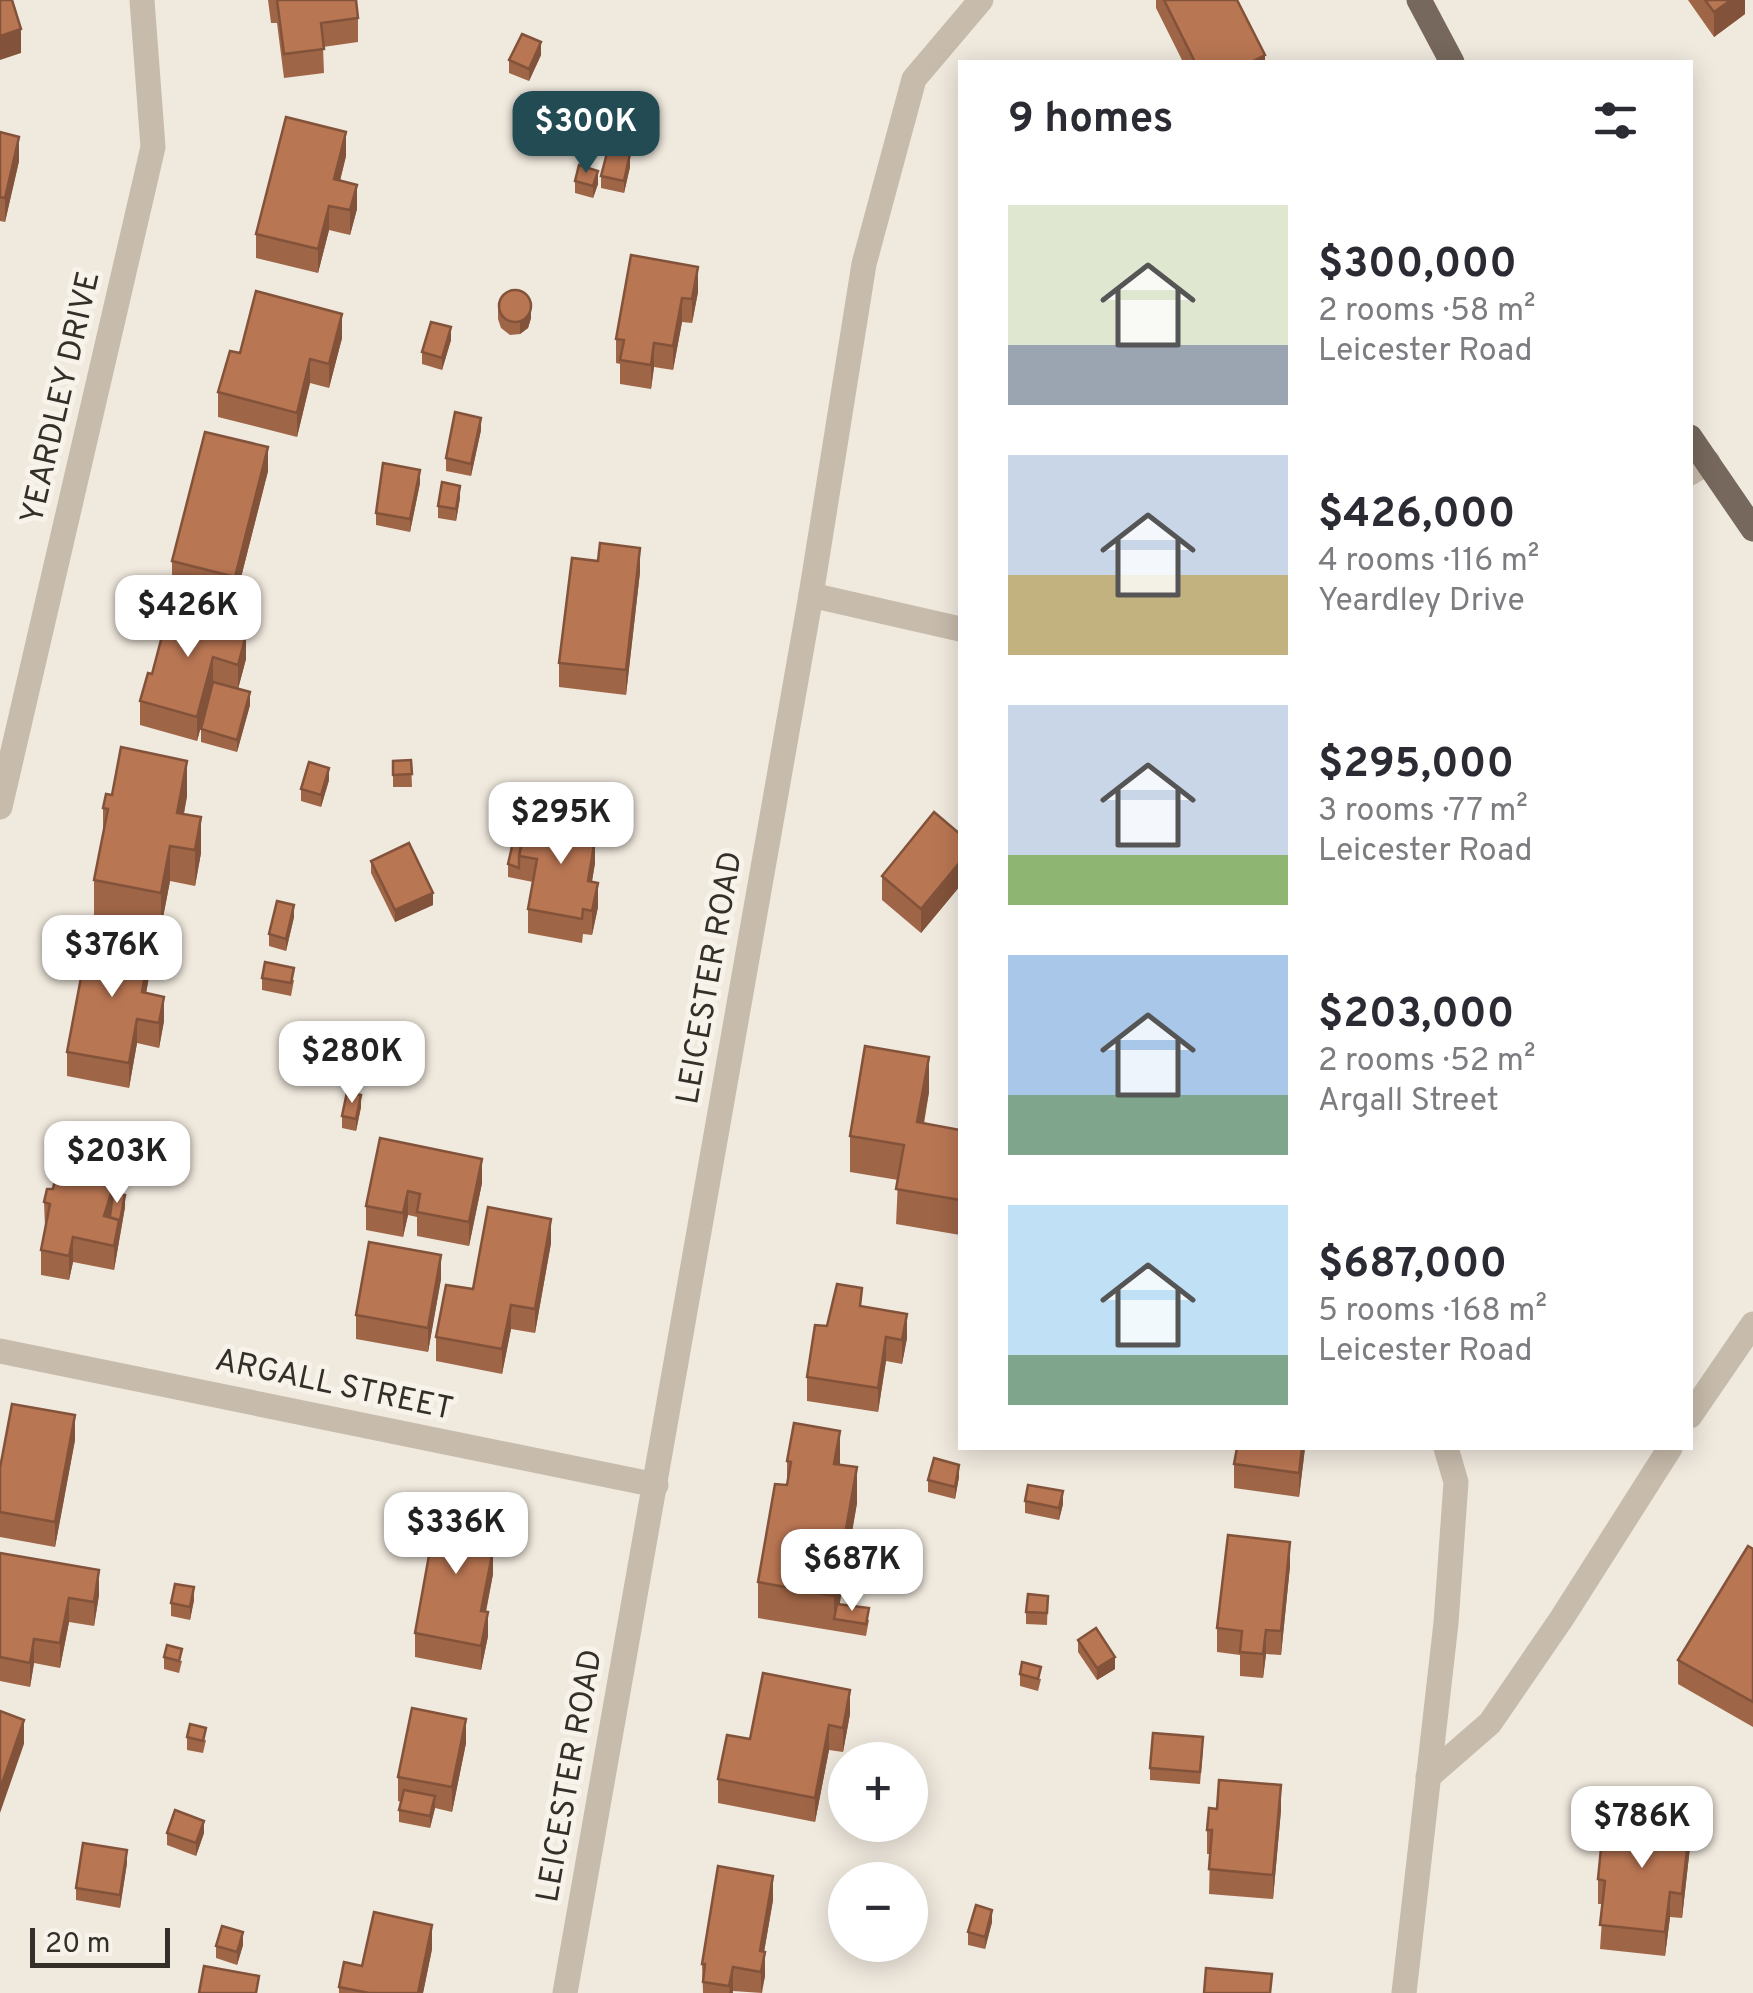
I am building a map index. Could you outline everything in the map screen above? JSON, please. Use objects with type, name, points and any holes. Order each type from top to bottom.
[{"type":"main road","points":[[1419,0],[1451,60]]},
{"type":"main road","points":[[1699,468],[1745,510],[1753,528]]},
{"type":"street","name":"YEARDLEY DRIVE","points":[[0,806],[153,146],[142,0]]},
{"type":"street","name":"LEICESTER ROAD","points":[[565,1993],[811,595],[864,264],[914,79],[982,0]]},
{"type":"street","points":[[811,595],[958,629]]},
{"type":"street","points":[[1693,1412],[1753,1324]]},
{"type":"street","name":"ARGALL STREET","points":[[0,1351],[656,1484]]},
{"type":"street","points":[[1404,1993],[1446,1622],[1456,1482],[1447,1450]]},
{"type":"street","points":[[1428,1777],[1490,1722],[1669,1450]]},
{"type":"building","points":[[0,0],[12,0],[21,29],[0,36]]},
{"type":"building","points":[[277,0],[356,0],[358,18],[321,23],[324,49],[284,54]]},
{"type":"building","points":[[1164,0],[1237,0],[1265,55],[1255,60],[1194,60]]},
{"type":"building","points":[[1705,0],[1731,0],[1714,12]]},
{"type":"building","points":[[522,34],[541,42],[529,69],[509,60]]},
{"type":"building","points":[[286,117],[346,132],[334,179],[357,185],[350,210],[329,206],[318,249],[256,234]]},
{"type":"building","points":[[0,132],[19,137],[5,198],[0,197]]},
{"type":"building","points":[[608,149],[630,154],[624,181],[601,176]]},
{"type":"building","points":[[579,165],[598,171],[593,186],[575,181]]},
{"type":"building","points":[[631,255],[698,267],[692,299],[682,298],[673,346],[654,343],[651,365],[620,360],[624,340],[616,339]]},
{"type":"building","points":[[515,290],[526,295],[531,306],[526,317],[515,322],[504,317],[499,306],[504,295]]},
{"type":"building","points":[[256,291],[342,314],[329,364],[310,359],[297,413],[218,392],[230,351],[240,353]]},
{"type":"building","points":[[431,322],[451,327],[442,358],[422,352]]},
{"type":"building","points":[[455,412],[481,418],[471,464],[446,458]]},
{"type":"building","points":[[205,432],[268,447],[235,577],[172,561]]},
{"type":"building","points":[[383,463],[420,470],[410,519],[376,513]]},
{"type":"building","points":[[442,482],[460,486],[456,509],[438,506]]},
{"type":"building","points":[[600,543],[640,548],[626,670],[559,663],[572,558],[598,561]]},
{"type":"building","points":[[171,602],[206,611],[202,623],[246,635],[238,665],[213,657],[197,717],[140,701],[148,673],[152,674]]},
{"type":"building","points":[[213,682],[250,692],[237,740],[201,729]]},
{"type":"building","points":[[121,747],[187,761],[177,813],[201,817],[195,850],[170,846],[161,893],[94,880],[108,809],[103,808],[106,794],[112,795]]},
{"type":"building","points":[[411,760],[412,774],[393,775],[393,761]]},
{"type":"building","points":[[309,762],[329,768],[321,795],[301,789]]},
{"type":"building","points":[[934,812],[958,832],[958,864],[921,909],[882,876]]},
{"type":"building","points":[[562,815],[594,821],[588,881],[598,883],[592,911],[583,909],[582,919],[528,909],[537,859],[519,856],[525,825],[559,831]]},
{"type":"building","points":[[514,838],[522,840],[519,868],[508,864]]},
{"type":"building","points":[[409,843],[433,893],[395,910],[371,861]]},
{"type":"building","points":[[277,901],[294,905],[286,939],[269,934]]},
{"type":"building","points":[[89,935],[150,947],[142,992],[164,997],[159,1023],[137,1019],[129,1063],[67,1052]]},
{"type":"building","points":[[265,962],[294,968],[291,983],[262,978]]},
{"type":"building","points":[[865,1046],[929,1057],[917,1122],[958,1130],[958,1200],[896,1189],[904,1145],[850,1136]]},
{"type":"building","points":[[347,1092],[361,1095],[356,1119],[342,1116]]},
{"type":"building","points":[[126,1124],[151,1131],[147,1145],[123,1139]]},
{"type":"building","points":[[380,1138],[482,1159],[469,1222],[417,1212],[420,1194],[408,1191],[403,1213],[366,1206]]},
{"type":"building","points":[[60,1155],[112,1166],[108,1186],[113,1187],[104,1216],[119,1220],[114,1246],[73,1237],[69,1256],[41,1250],[50,1204],[44,1202],[47,1189],[53,1189]]},
{"type":"building","points":[[113,1193],[125,1195],[119,1225],[119,1220],[106,1216],[110,1217]]},
{"type":"building","points":[[488,1207],[551,1219],[535,1309],[511,1305],[502,1349],[436,1337],[446,1285],[473,1289]]},
{"type":"building","points":[[369,1242],[441,1255],[428,1328],[356,1315]]},
{"type":"building","points":[[837,1284],[862,1288],[860,1306],[907,1314],[902,1340],[886,1337],[878,1388],[807,1377],[815,1325],[827,1326]]},
{"type":"building","points":[[12,1404],[75,1415],[55,1522],[0,1512],[0,1468]]},
{"type":"building","points":[[794,1423],[840,1431],[834,1464],[857,1467],[834,1596],[758,1582],[775,1484],[787,1485]]},
{"type":"building","points":[[1237,1450],[1302,1450],[1299,1473],[1234,1464]]},
{"type":"building","points":[[934,1458],[959,1465],[955,1487],[928,1480]]},
{"type":"building","points":[[1028,1485],[1063,1491],[1059,1508],[1025,1501]]},
{"type":"building","points":[[439,1500],[485,1508],[478,1547],[493,1550],[481,1611],[488,1612],[481,1646],[415,1633]]},
{"type":"building","points":[[1228,1535],[1290,1542],[1281,1631],[1266,1630],[1263,1654],[1240,1652],[1242,1631],[1217,1628]]},
{"type":"building","points":[[1748,1546],[1753,1549],[1753,1702],[1678,1660]]},
{"type":"building","points":[[0,1553],[99,1570],[94,1602],[69,1598],[60,1643],[34,1639],[30,1663],[0,1657]]},
{"type":"building","points":[[175,1584],[194,1587],[190,1607],[171,1603]]},
{"type":"building","points":[[1028,1594],[1048,1596],[1047,1613],[1026,1612]]},
{"type":"building","points":[[837,1604],[869,1608],[866,1624],[834,1619]]},
{"type":"building","points":[[1096,1628],[1115,1657],[1097,1668],[1078,1640]]},
{"type":"building","points":[[167,1645],[182,1649],[179,1661],[164,1657]]},
{"type":"building","points":[[1022,1662],[1041,1667],[1038,1679],[1020,1674]]},
{"type":"building","points":[[763,1673],[850,1690],[843,1728],[829,1725],[815,1798],[718,1779],[727,1735],[750,1739]]},
{"type":"building","points":[[412,1708],[466,1719],[452,1787],[398,1777]]},
{"type":"building","points":[[0,1711],[24,1720],[0,1789]]},
{"type":"building","points":[[190,1724],[206,1728],[203,1741],[187,1737]]},
{"type":"building","points":[[1153,1733],[1203,1737],[1200,1772],[1150,1768]]},
{"type":"building","points":[[1219,1780],[1281,1785],[1273,1875],[1209,1869],[1209,1808],[1217,1809]]},
{"type":"building","points":[[404,1790],[435,1796],[430,1816],[399,1810]]},
{"type":"building","points":[[175,1810],[204,1821],[196,1843],[167,1833]]},
{"type":"building","points":[[1611,1814],[1690,1823],[1682,1894],[1670,1892],[1665,1932],[1600,1925],[1605,1881],[1598,1879],[1602,1838],[1608,1838]]},
{"type":"building","points":[[83,1843],[127,1850],[120,1895],[76,1888]]},
{"type":"building","points":[[718,1866],[773,1876],[760,1951],[765,1952],[761,1972],[733,1967],[729,1986],[703,1982],[702,1964]]},
{"type":"building","points":[[976,1905],[992,1910],[985,1937],[968,1932]]},
{"type":"building","points":[[374,1912],[432,1925],[418,1993],[369,1993],[339,1987],[344,1962],[362,1966]]},
{"type":"building","points":[[222,1926],[243,1932],[237,1952],[216,1946]]},
{"type":"building","points":[[204,1966],[259,1976],[256,1993],[199,1993]]},
{"type":"building","points":[[1206,1968],[1272,1974],[1270,1993],[1204,1993]]}]
